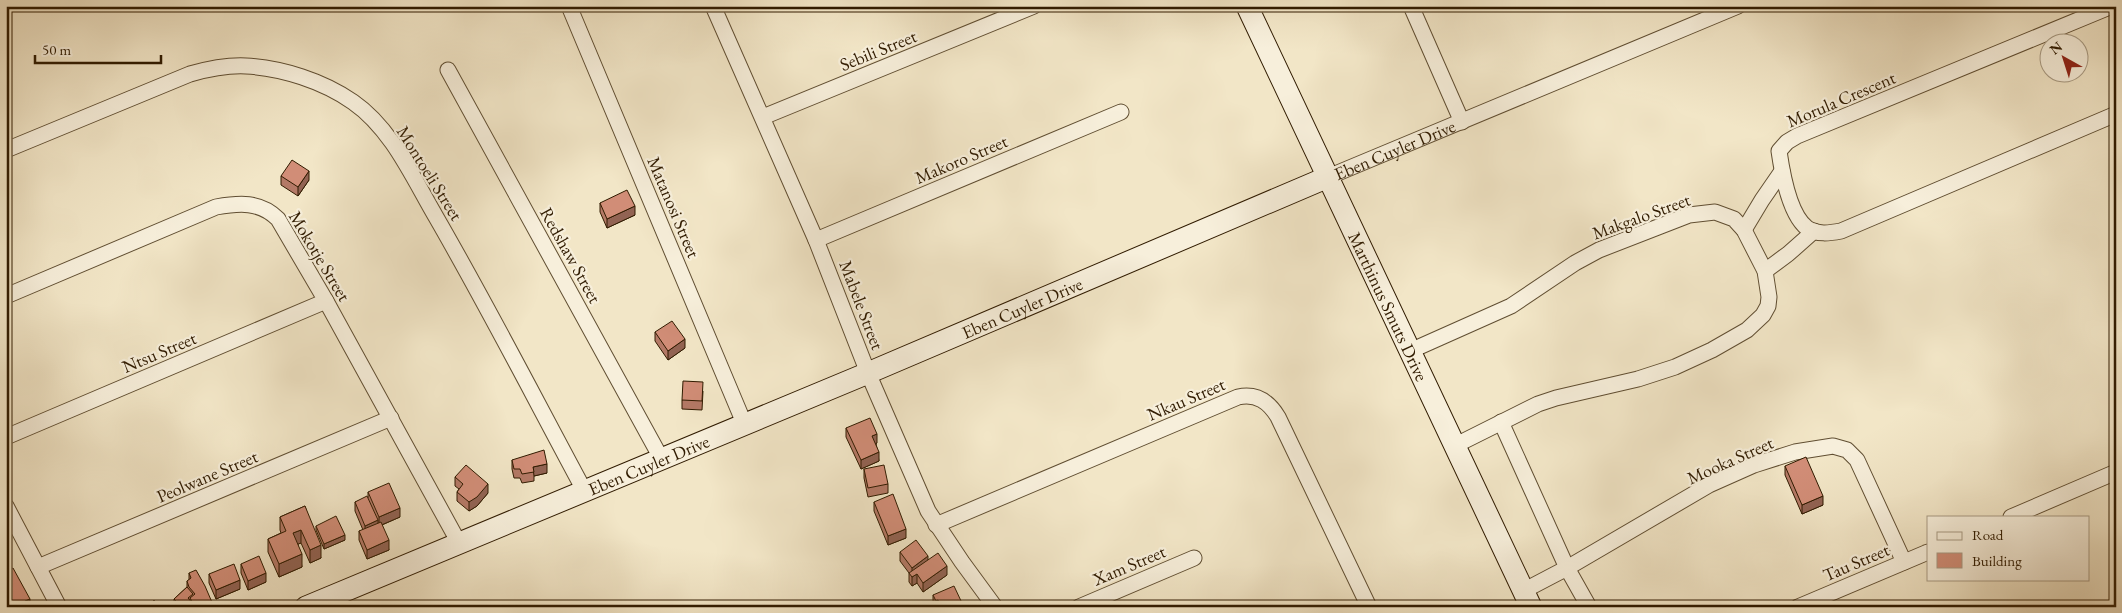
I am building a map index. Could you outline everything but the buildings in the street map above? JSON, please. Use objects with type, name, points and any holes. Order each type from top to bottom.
[{"type":"street","name":"Matanosi Street","points":[[569,6],[744,423]]},
{"type":"street","name":"Mabele Street","points":[[714,6],[816,240],[868,372],[936,525],[995,607]]},
{"type":"street","name":"Sebili Street","points":[[763,117],[1034,6]]},
{"type":"street","name":"Marthinus Smuts Drive","points":[[1247,6],[1527,599]]},
{"type":"street","points":[[1411,6],[1462,122]]},
{"type":"street","name":"Eben Cuyler Drive","points":[[306,607],[1738,6]]},
{"type":"street","name":"Morula Crescent","points":[[1814,231],[1807,228],[1794,210],[1782,171],[1779,151],[1787,142],[1797,136],[2112,6]]},
{"type":"street","name":"Montoeli Street","points":[[6,150],[190,74],[217,68],[245,66],[267,68],[334,90],[354,102],[374,122],[397,150],[462,261],[584,490]]},
{"type":"street","name":"Redshaw Street","points":[[448,70],[661,458]]},
{"type":"street","name":"Makoro Street","points":[[816,240],[1121,112]]},
{"type":"street","points":[[1764,271],[1788,254],[1814,231],[1831,233],[1841,230],[2116,114]]},
{"type":"street","points":[[1744,230],[1782,171]]},
{"type":"street","name":"Mokotje Street","points":[[6,296],[216,207],[237,203],[249,204],[272,213],[278,219],[326,301],[459,543]]},
{"type":"street","name":"Makgalo Street","points":[[1410,351],[1511,306],[1574,263],[1599,250],[1689,215],[1707,212],[1722,214],[1734,219],[1744,230],[1764,271],[1769,297],[1768,306],[1763,315],[1748,330],[1712,350],[1675,367],[1638,379],[1538,404],[1454,446]]},
{"type":"street","name":"Ntsu Street","points":[[6,438],[326,301]]},
{"type":"street","name":"Nkau Street","points":[[936,525],[1238,397],[1250,396],[1259,398],[1269,404],[1278,417],[1370,607]]},
{"type":"street","name":"Peolwane Street","points":[[38,567],[391,418]]},
{"type":"street","points":[[1501,422],[1567,568],[1589,607]]},
{"type":"street","name":"Mooka Street","points":[[1527,599],[1567,568],[1709,486],[1754,465],[1795,452],[1832,446],[1847,450],[1857,460],[1904,562]]},
{"type":"street","points":[[2013,516],[2116,472]]},
{"type":"street","points":[[6,506],[59,607]]},
{"type":"street","name":"Tau Street","points":[[1798,607],[1927,552]]},
{"type":"street","name":"Xam Street","points":[[1079,607],[1194,558]]}]
